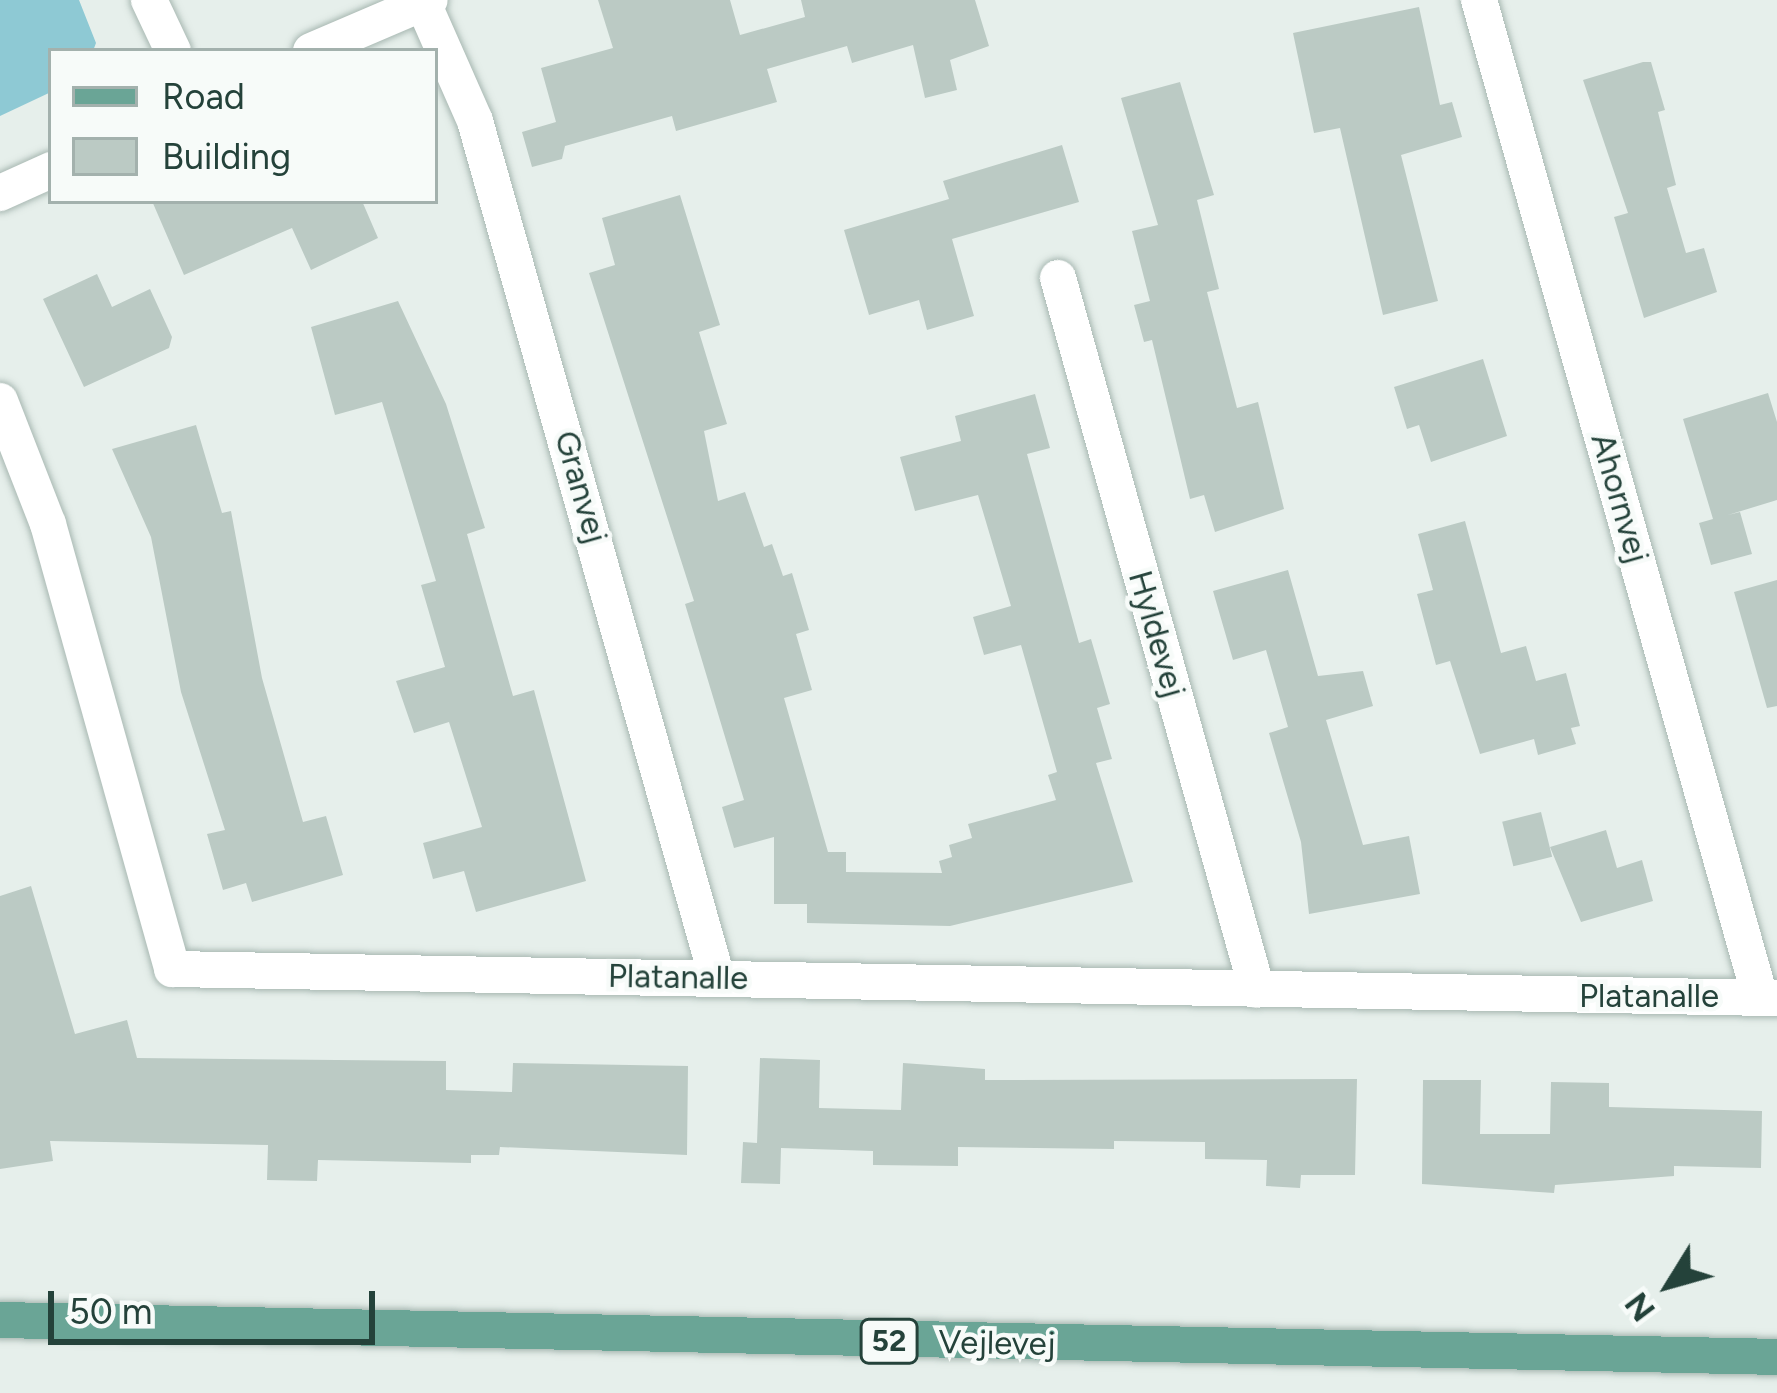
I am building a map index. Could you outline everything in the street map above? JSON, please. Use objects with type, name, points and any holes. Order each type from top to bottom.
[{"type":"main road","name":"Vejlevej","points":[[0,1320],[1777,1357]]},
{"type":"street","points":[[149,0],[171,48]]},
{"type":"street","name":"Ahornvej","points":[[1479,0],[1768,997]]},
{"type":"street","points":[[317,48],[427,2]]},
{"type":"street","name":"Granvej","points":[[427,2],[476,121],[717,978]]},
{"type":"street","points":[[0,194],[48,171]]},
{"type":"street","name":"Hyldevej","points":[[1058,278],[1256,990]]},
{"type":"street","name":"Platanalle","points":[[0,401],[48,524],[172,969],[1768,997]]},
{"type":"water","points":[[0,0],[79,0],[94,48],[48,48],[48,93],[0,116]]},
{"type":"building","points":[[598,0],[730,0],[740,35],[805,17],[801,0],[975,0],[989,46],[950,60],[957,90],[925,98],[913,45],[852,63],[847,46],[767,69],[777,102],[676,131],[672,116],[565,146],[562,159],[532,167],[522,132],[556,122],[541,68],[613,48]]},
{"type":"building","points":[[1419,7],[1440,105],[1452,102],[1462,137],[1401,155],[1438,301],[1383,315],[1340,128],[1314,133],[1293,33]]},
{"type":"building","points":[[1651,62],[1665,110],[1658,112],[1676,185],[1667,188],[1686,253],[1704,248],[1717,292],[1644,318],[1614,217],[1628,213],[1583,80]]},
{"type":"building","points":[[1180,82],[1214,195],[1197,200],[1219,289],[1207,292],[1237,408],[1258,402],[1284,509],[1215,532],[1204,495],[1190,499],[1152,340],[1144,342],[1134,305],[1150,301],[1132,231],[1158,225],[1121,98]]},
{"type":"building","points":[[1062,145],[1079,202],[952,239],[974,316],[927,330],[919,300],[869,315],[844,230],[949,199],[943,181]]},
{"type":"building","points":[[680,195],[720,325],[699,332],[727,424],[704,431],[718,501],[745,492],[764,547],[772,544],[783,576],[792,573],[809,630],[796,634],[812,690],[784,698],[828,852],[846,852],[846,872],[942,873],[939,861],[952,857],[949,845],[972,838],[968,824],[1056,800],[1048,775],[1057,772],[1021,645],[984,655],[973,617],[1011,606],[978,495],[915,511],[900,457],[961,441],[955,416],[1035,394],[1050,448],[1027,454],[1079,643],[1091,639],[1110,704],[1097,708],[1112,759],[1096,763],[1133,882],[950,926],[807,923],[807,904],[774,904],[774,837],[734,848],[722,807],[744,800],[685,604],[694,601],[589,273],[615,265],[602,218]]},
{"type":"building","points":[[153,204],[363,204],[378,238],[311,270],[292,228],[184,275]]},
{"type":"building","points":[[97,274],[112,307],[150,289],[172,337],[169,348],[84,387],[43,299]]},
{"type":"building","points":[[398,301],[446,404],[485,528],[467,534],[513,696],[534,690],[586,881],[476,912],[464,871],[433,879],[423,843],[482,827],[449,722],[414,733],[396,681],[445,667],[421,585],[436,581],[382,402],[335,415],[311,327]]},
{"type":"building","points":[[1483,359],[1507,436],[1431,462],[1419,425],[1407,429],[1394,387]]},
{"type":"building","points":[[1768,393],[1777,422],[1777,500],[1728,515],[1740,512],[1752,554],[1711,565],[1699,523],[1713,519],[1683,419]]},
{"type":"building","points":[[196,425],[222,513],[231,511],[262,678],[303,822],[326,816],[343,875],[252,902],[246,883],[223,890],[207,834],[225,830],[181,692],[151,537],[112,449]]},
{"type":"building","points":[[1465,521],[1501,653],[1526,646],[1536,681],[1566,673],[1580,726],[1571,728],[1576,744],[1538,755],[1534,739],[1480,754],[1450,661],[1436,665],[1417,594],[1433,590],[1418,534]]},
{"type":"building","points":[[1288,570],[1318,676],[1363,671],[1373,706],[1326,720],[1363,845],[1409,836],[1420,894],[1309,914],[1301,842],[1269,733],[1288,727],[1266,650],[1233,660],[1213,591]]},
{"type":"building","points":[[1777,580],[1777,706],[1767,708],[1734,592]]},
{"type":"building","points":[[1541,812],[1552,857],[1513,866],[1502,822]]},
{"type":"building","points":[[1606,830],[1617,868],[1642,860],[1653,901],[1581,922],[1550,847]]},
{"type":"building","points":[[31,886],[75,1034],[127,1020],[137,1058],[446,1061],[446,1090],[512,1092],[513,1063],[688,1066],[687,1155],[500,1147],[499,1155],[471,1155],[471,1163],[318,1160],[317,1181],[267,1180],[268,1145],[50,1141],[53,1161],[0,1169],[0,896]]},
{"type":"building","points":[[760,1058],[820,1060],[819,1108],[901,1110],[903,1063],[985,1069],[985,1080],[1357,1079],[1355,1175],[1301,1175],[1300,1188],[1266,1186],[1267,1160],[1205,1159],[1205,1142],[1114,1141],[1114,1149],[958,1147],[958,1166],[873,1165],[873,1151],[781,1148],[780,1184],[741,1183],[743,1142],[757,1143]]},
{"type":"building","points":[[1423,1080],[1481,1080],[1480,1134],[1550,1134],[1551,1082],[1609,1083],[1609,1107],[1762,1111],[1761,1168],[1674,1166],[1674,1176],[1555,1185],[1554,1193],[1422,1184]]}]
